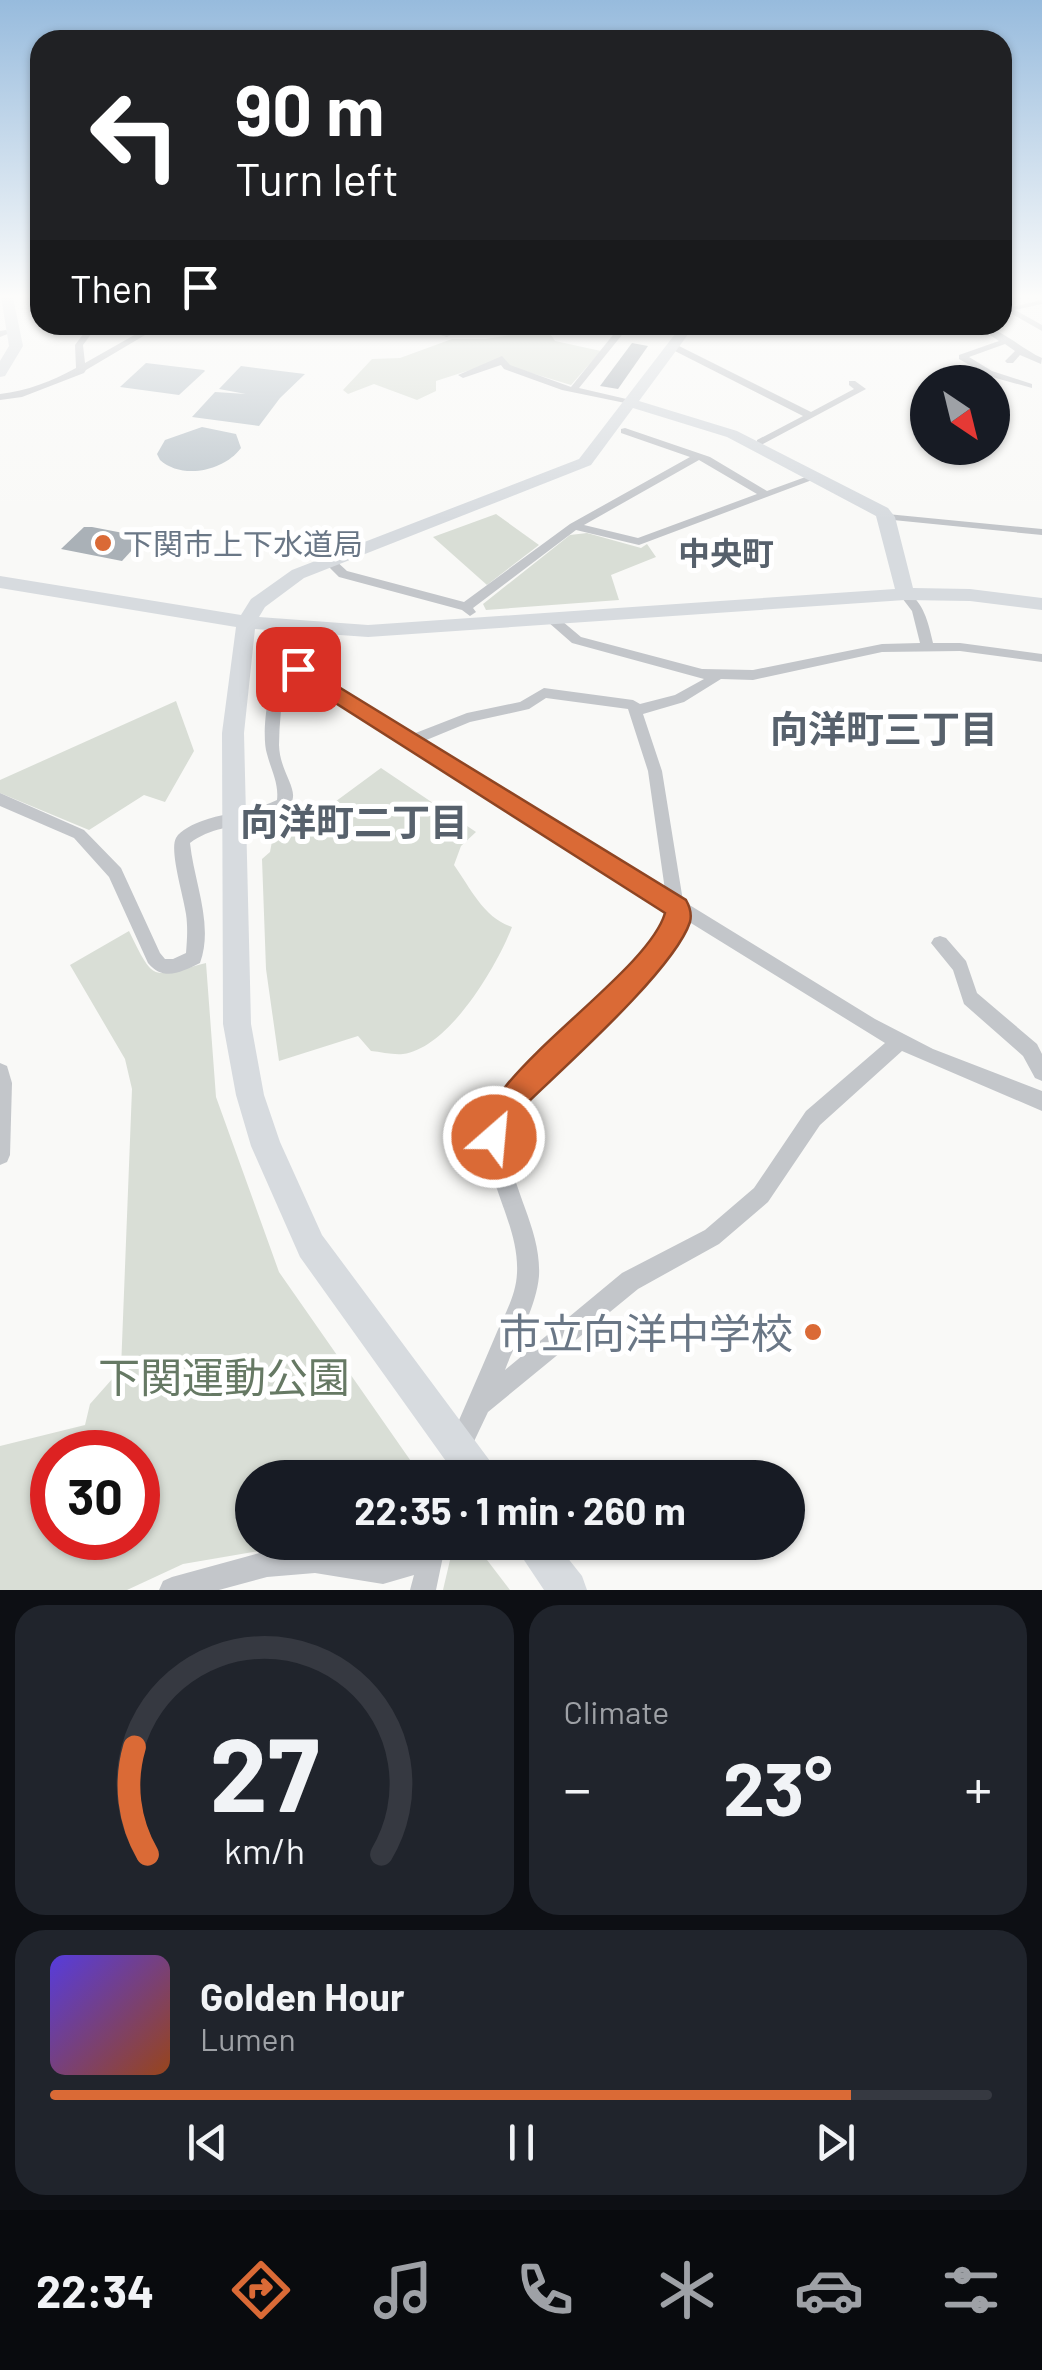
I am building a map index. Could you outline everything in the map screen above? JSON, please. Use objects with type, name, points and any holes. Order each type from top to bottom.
[{"type":"street","points":[[0,397],[32,391],[78,371]]},
{"type":"street","points":[[463,374],[471,371]]},
{"type":"street","points":[[528,371],[574,389],[732,434],[887,518],[1042,532]]},
{"type":"street","points":[[574,389],[588,371]]},
{"type":"street","points":[[466,1460],[311,1246],[266,1146],[250,1095],[237,1024],[233,822],[233,733],[246,622],[274,588],[330,562],[576,468],[592,456],[654,371]]},
{"type":"street","points":[[722,371],[810,415]]},
{"type":"street","points":[[1010,380],[1029,386]]},
{"type":"street","points":[[761,442],[861,386]]},
{"type":"street","points":[[625,431],[699,456],[766,495]]},
{"type":"street","points":[[466,608],[574,526],[699,456]]},
{"type":"street","points":[[574,526],[640,542],[816,477]]},
{"type":"street","points":[[887,518],[906,594],[918,610],[928,647]]},
{"type":"street","points":[[330,562],[343,574],[466,608],[478,625]]},
{"type":"street","points":[[0,582],[246,622],[368,631],[906,594],[970,595],[1042,604]]},
{"type":"street","points":[[552,620],[577,640],[702,674],[753,675],[854,651],[928,647],[999,650],[1042,658]]},
{"type":"street","points":[[0,799],[79,834],[114,873],[136,927],[161,966],[174,967],[194,958],[196,946],[195,896],[183,861],[182,841],[205,825],[261,815],[284,803],[287,794],[272,749],[277,682],[282,672],[298,669],[678,908],[900,1041],[1042,1101]]},
{"type":"street","points":[[635,710],[686,698],[718,674]]},
{"type":"street","points":[[412,740],[467,718],[524,706],[544,693],[633,705],[655,772],[661,828],[678,908],[678,919],[642,971],[500,1114],[494,1137],[523,1232],[527,1294],[500,1350],[484,1402],[458,1449]]},
{"type":"street","points":[[940,943],[960,966],[970,998],[1030,1050],[1042,1072]]},
{"type":"street","points":[[484,1402],[630,1281],[712,1238],[760,1195],[812,1118],[900,1041]]},
{"type":"street","points":[[0,1072],[0,1155]]},
{"type":"street","points":[[172,1590],[267,1564],[315,1560],[382,1571],[408,1560]]},
{"type":"street","points":[[423,1590],[430,1560]]},
{"type":"street","points":[[545,1560],[568,1590]]},
{"type":"green space","points":[[361,371],[466,371],[436,381],[436,391],[417,400],[374,384],[348,394],[343,390]]},
{"type":"green space","points":[[525,371],[583,371],[571,385]]},
{"type":"green space","points":[[496,514],[539,545],[487,585],[433,537]]},
{"type":"green space","points":[[587,533],[641,548],[647,544],[656,557],[611,575],[619,600],[486,610],[483,604],[570,535]]},
{"type":"green space","points":[[176,701],[194,751],[165,802],[144,795],[89,830],[0,793],[0,780]]},
{"type":"green space","points":[[381,768],[476,832],[461,846],[454,865],[486,910],[512,927],[469,1003],[437,1037],[420,1048],[403,1054],[371,1051],[358,1036],[279,1061],[266,969],[262,859],[270,852],[273,836],[305,824]]},
{"type":"green space","name":"下関運動公園","points":[[129,931],[144,960],[157,972],[206,963],[216,1097],[279,1272],[410,1460],[235,1460],[235,1555],[183,1564],[127,1590],[0,1590],[0,1446],[30,1439],[30,1560],[160,1560],[160,1430],[65,1430],[85,1425],[90,1404],[121,1369],[132,1089],[125,1059],[70,965]]},
{"type":"green space","points":[[450,1560],[487,1560],[510,1590],[443,1590]]},
{"type":"shaded area","points":[[137,371],[205,371],[179,395],[120,387]]},
{"type":"shaded area","points":[[236,371],[305,374],[259,426],[192,417],[215,392],[246,394],[219,389]]},
{"type":"shaded area","points":[[202,427],[236,434],[241,448],[224,462],[202,470],[180,470],[160,460],[157,454],[165,440]]},
{"type":"building","points":[[611,371],[630,371],[618,389],[600,386]]},
{"type":"building","name":"下関市上下水道局","points":[[84,527],[144,537],[122,561],[61,549]]},
{"type":"place","name":"下関市上下水道局","points":[[103,543]]},
{"type":"place","name":"市立向洋中学校","points":[[813,1332]]},
{"type":"district","name":"中央町","points":[[726,552]]},
{"type":"district","name":"向洋町三丁目","points":[[884,728]]},
{"type":"district","name":"向洋町二丁目","points":[[354,821]]},
{"type":"route","points":[[298,669],[678,908],[678,919],[642,971],[514,1096],[500,1114],[494,1137]]}]
